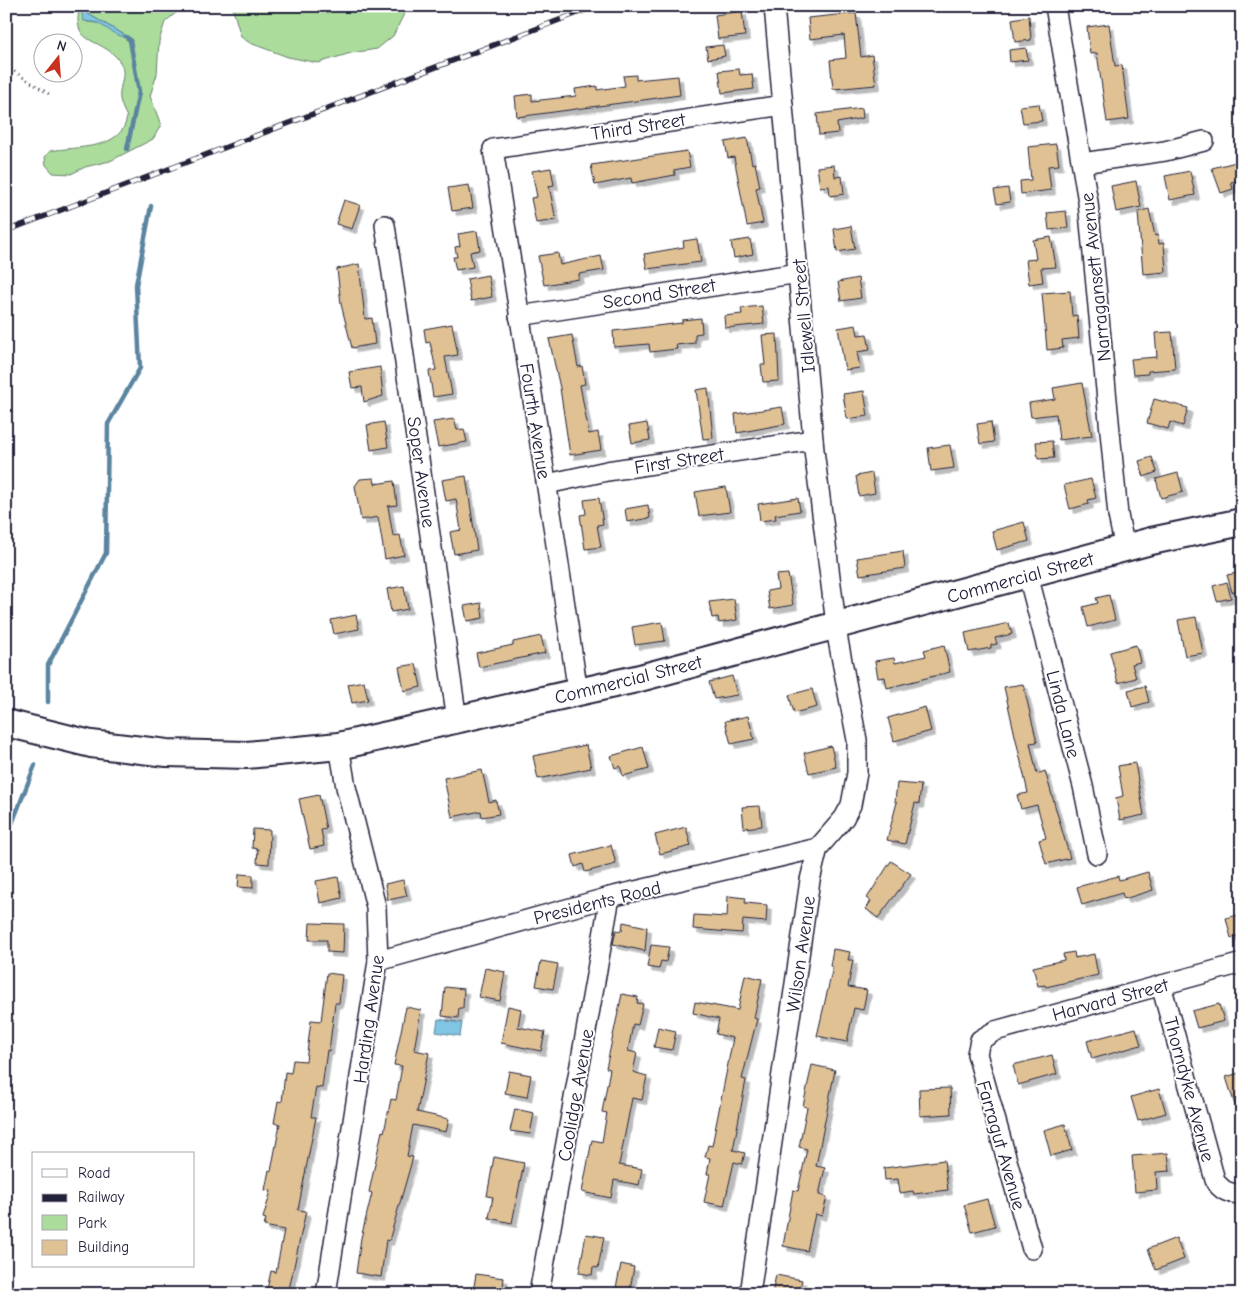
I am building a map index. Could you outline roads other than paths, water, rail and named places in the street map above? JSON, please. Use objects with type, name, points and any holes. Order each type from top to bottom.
[{"type":"main road","name":"Commercial Street","points":[[6,723],[91,744],[168,753],[247,755],[339,746],[578,693],[1028,575],[1150,541],[1242,522]]},
{"type":"street","name":"Idlewell Street","points":[[774,6],[813,440],[836,626]]},
{"type":"street","name":"Narragansett Avenue","points":[[1055,6],[1082,162],[1090,222],[1119,524],[1125,549]]},
{"type":"street","name":"Third Street","points":[[494,149],[783,105]]},
{"type":"street","points":[[1082,162],[1165,151],[1204,141]]},
{"type":"street","name":"Fourth Avenue","points":[[494,149],[578,693]]},
{"type":"street","name":"Soper Avenue","points":[[385,225],[457,720]]},
{"type":"street","name":"Second Street","points":[[519,316],[799,273]]},
{"type":"street","name":"First Street","points":[[547,484],[625,468],[813,440]]},
{"type":"street","name":"Linda Lane","points":[[1028,575],[1082,786],[1097,854]]},
{"type":"street","name":"Wilson Avenue","points":[[750,1294],[810,880],[818,848],[844,818],[851,805],[857,773],[858,740],[836,626]]},
{"type":"street","name":"Harding Avenue","points":[[326,1294],[378,961],[376,907],[345,782],[339,746]]},
{"type":"street","name":"Presidents Road","points":[[378,961],[610,897],[818,848]]},
{"type":"street","name":"Coolidge Avenue","points":[[539,1294],[610,897]]},
{"type":"street","name":"Harvard Street","points":[[980,1040],[995,1031],[1242,963]]},
{"type":"street","name":"Thorndyke Avenue","points":[[1161,985],[1215,1180],[1223,1190],[1242,1193]]},
{"type":"street","name":"Farragut Avenue","points":[[980,1040],[977,1054],[1032,1249]]},
{"type":"water","points":[[90,6],[88,14],[133,40],[115,34],[98,23],[84,21],[80,7]]},
{"type":"water","points":[[438,1019],[462,1023],[460,1036],[436,1032]]},
{"type":"waterway","points":[[126,37],[130,40],[139,92],[127,149]]},
{"type":"waterway","points":[[48,702],[48,665],[106,553],[108,424],[140,368],[136,285],[151,206]]},
{"type":"waterway","points":[[6,839],[35,765]]},
{"type":"railway","points":[[6,231],[596,6]]}]
